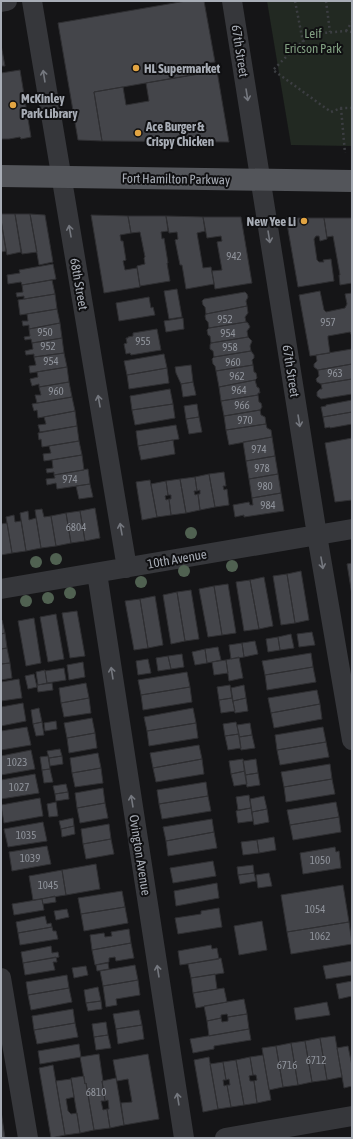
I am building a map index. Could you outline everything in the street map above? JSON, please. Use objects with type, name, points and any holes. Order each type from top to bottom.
[{"type":"main road","name":"Fort Hamilton Parkway","points":[[1,176],[352,181]]},
{"type":"street","points":[[1,2],[7,1]]},
{"type":"street","name":"68th Street","points":[[32,1],[127,568]]},
{"type":"street","name":"67th Street","points":[[232,1],[352,740]]},
{"type":"street","name":"10th Avenue","points":[[1,589],[352,529]]},
{"type":"street","name":"Ovington Avenue","points":[[96,573],[184,1138]]},
{"type":"street","points":[[1,978],[28,1138]]},
{"type":"street","points":[[225,1138],[352,1116]]},
{"type":"path","points":[[295,1],[303,42]]},
{"type":"path","points":[[326,1],[330,32]]},
{"type":"path","points":[[346,31],[352,22]]},
{"type":"path","points":[[352,32],[346,31],[312,34],[273,70],[331,112],[341,108],[352,108]]},
{"type":"path","points":[[341,108],[345,153]]},
{"type":"green space","name":"Leif Ericson Park","points":[[267,1],[352,1],[352,146],[291,145]]},
{"type":"building","name":"HL Supermarket","points":[[186,1],[204,1],[215,62],[207,63],[203,73],[94,92],[102,141],[78,140],[58,23]]},
{"type":"building","points":[[1,45],[5,66],[1,66]]},
{"type":"building","name":"McKinley Park Library","points":[[20,70],[31,137],[21,139],[20,137],[1,139],[1,73]]},
{"type":"building","points":[[217,71],[229,142],[102,141],[94,92],[123,87],[126,105],[149,101],[146,83]]},
{"type":"building","points":[[1,214],[15,214],[21,252],[7,255]]},
{"type":"building","points":[[15,214],[30,214],[37,252],[22,254]]},
{"type":"building","points":[[30,214],[45,215],[53,262],[39,265]]},
{"type":"building","points":[[91,215],[128,216],[131,233],[120,235],[121,241],[123,241],[126,260],[123,261],[125,270],[137,268],[140,287],[104,293]]},
{"type":"building","points":[[128,216],[166,216],[168,231],[161,232],[162,239],[164,238],[170,281],[140,286],[137,266],[145,264],[145,257],[140,232],[131,233]]},
{"type":"building","points":[[166,216],[203,217],[205,231],[197,233],[203,268],[211,267],[214,284],[186,289],[182,265],[180,265],[175,240],[178,239],[177,232],[169,233]]},
{"type":"building","points":[[203,217],[241,217],[252,283],[215,289],[212,271],[222,270],[217,242],[222,241],[221,236],[207,238]]},
{"type":"building","points":[[286,218],[324,218],[327,239],[320,241],[319,236],[316,236],[314,239],[317,260],[319,262],[324,262],[323,260],[331,259],[334,281],[298,287]]},
{"type":"building","points":[[324,218],[352,218],[352,283],[340,285],[340,275],[333,236],[327,237]]},
{"type":"building","points":[[1,220],[6,251],[1,252]]},
{"type":"building","points":[[53,264],[56,279],[22,285],[21,282],[8,284],[7,275],[20,273],[19,270]]},
{"type":"building","points":[[52,280],[55,294],[24,299],[24,296],[17,297],[16,293],[23,292],[22,285]]},
{"type":"building","points":[[177,289],[182,317],[169,319],[164,291]]},
{"type":"building","points":[[320,291],[324,310],[326,312],[345,308],[347,304],[345,294],[352,293],[352,336],[350,332],[328,336],[330,353],[310,356],[299,295]]},
{"type":"building","points":[[245,292],[248,297],[246,301],[247,306],[206,314],[202,301],[204,299]]},
{"type":"building","points":[[55,294],[57,309],[20,315],[18,300]]},
{"type":"building","points":[[149,297],[151,308],[153,307],[155,315],[119,321],[116,303]]},
{"type":"building","points":[[247,306],[248,313],[245,317],[246,322],[209,328],[205,316],[206,314]]},
{"type":"building","points":[[57,309],[60,323],[29,329],[29,325],[23,326],[22,321],[28,321],[27,314]]},
{"type":"building","points":[[183,318],[184,329],[166,332],[164,321]]},
{"type":"building","points":[[246,322],[250,327],[247,331],[248,337],[211,343],[207,330],[209,328]]},
{"type":"building","points":[[60,323],[62,338],[32,343],[31,339],[25,340],[24,337],[30,336],[29,329]]},
{"type":"building","points":[[157,329],[161,350],[131,355],[130,353],[126,354],[124,344],[127,343],[126,338],[133,336],[133,333]]},
{"type":"building","points":[[248,337],[252,341],[250,346],[251,351],[214,357],[213,351],[210,349],[211,343]]},
{"type":"building","points":[[62,338],[64,353],[34,357],[34,354],[26,355],[25,351],[33,349],[32,343]]},
{"type":"building","points":[[352,349],[352,364],[318,370],[314,367],[314,364],[317,361],[316,355]]},
{"type":"building","points":[[251,351],[254,355],[252,360],[253,365],[216,371],[212,359],[214,357]]},
{"type":"building","points":[[64,353],[67,367],[30,373],[29,366],[36,365],[34,357]]},
{"type":"building","points":[[164,354],[167,368],[127,375],[124,361]]},
{"type":"building","points":[[352,364],[352,379],[321,384],[317,382],[316,379],[319,376],[318,370]]},
{"type":"building","points":[[191,365],[193,382],[181,384],[175,367]]},
{"type":"building","points":[[253,365],[257,378],[255,380],[219,387],[216,371]]},
{"type":"building","points":[[67,367],[69,382],[39,387],[39,384],[32,386],[30,379],[38,377],[37,372]]},
{"type":"building","points":[[167,368],[169,383],[129,389],[127,375]]},
{"type":"building","points":[[352,379],[352,394],[321,399],[317,396],[317,392],[322,389],[321,384]]},
{"type":"building","points":[[255,380],[260,393],[258,393],[258,395],[221,401],[219,387]]},
{"type":"building","points":[[69,382],[72,397],[37,403],[35,395],[41,395],[39,387]]},
{"type":"building","points":[[193,382],[196,395],[183,397],[181,384]]},
{"type":"building","points":[[170,389],[173,404],[132,410],[130,396]]},
{"type":"building","points":[[258,395],[259,402],[261,403],[262,407],[260,410],[224,416],[221,401]]},
{"type":"building","points":[[72,397],[75,411],[38,418],[37,410],[34,411],[32,404]]},
{"type":"building","points":[[352,400],[352,412],[323,417],[321,407]]},
{"type":"building","points":[[173,404],[175,418],[135,425],[132,410]]},
{"type":"building","points":[[197,404],[199,417],[186,419],[184,406]]},
{"type":"building","points":[[260,410],[261,415],[265,417],[266,424],[226,430],[224,416]]},
{"type":"building","points":[[75,411],[77,426],[40,432],[38,425],[46,424],[44,417]]},
{"type":"building","points":[[352,412],[352,424],[325,428],[323,417]]},
{"type":"building","points":[[199,417],[202,432],[189,434],[186,419]]},
{"type":"building","points":[[266,424],[267,428],[271,430],[272,437],[229,445],[226,430]]},
{"type":"building","points":[[176,425],[179,439],[138,446],[136,431]]},
{"type":"building","points":[[77,426],[79,441],[42,447],[41,439],[39,440],[38,433]]},
{"type":"building","points":[[272,437],[275,456],[246,461],[243,442]]},
{"type":"building","points":[[352,438],[352,500],[335,502],[325,443]]},
{"type":"building","points":[[173,440],[175,454],[141,460],[138,446]]},
{"type":"building","points":[[79,441],[82,455],[44,461],[43,454],[51,453],[49,446]]},
{"type":"building","points":[[82,455],[84,470],[54,475],[54,472],[47,473],[46,469],[53,468],[52,460]]},
{"type":"building","points":[[275,456],[278,474],[249,479],[246,461]]},
{"type":"building","points":[[88,469],[90,484],[57,489],[56,483],[47,485],[46,479],[55,478],[54,475]]},
{"type":"building","points":[[224,472],[226,486],[223,486],[224,490],[227,489],[229,505],[215,507],[209,474]]},
{"type":"building","points":[[209,474],[215,507],[200,510],[198,494],[200,494],[200,490],[197,491],[195,477]]},
{"type":"building","points":[[278,474],[281,493],[252,498],[249,479]]},
{"type":"building","points":[[195,477],[197,491],[194,491],[195,495],[198,494],[200,510],[186,513],[180,479]]},
{"type":"building","points":[[180,479],[186,513],[171,515],[169,499],[171,499],[171,495],[168,495],[166,481]]},
{"type":"building","points":[[150,480],[157,517],[142,520],[136,482]]},
{"type":"building","points":[[166,481],[168,495],[165,496],[166,500],[169,499],[171,515],[157,517],[151,484]]},
{"type":"building","points":[[90,484],[93,497],[79,499],[76,486]]},
{"type":"building","points":[[281,493],[284,511],[235,517],[233,505],[249,502],[250,505],[253,505],[252,498]]},
{"type":"building","points":[[95,508],[100,538],[85,541],[80,511]]},
{"type":"building","points":[[42,509],[44,517],[51,516],[56,546],[41,548],[35,510]]},
{"type":"building","points":[[28,511],[29,520],[36,518],[41,548],[26,551],[20,513]]},
{"type":"building","points":[[80,511],[85,541],[71,543],[66,513]]},
{"type":"building","points":[[66,513],[71,543],[56,546],[51,516]]},
{"type":"building","points":[[14,515],[15,522],[21,521],[26,551],[12,553],[6,517]]},
{"type":"building","points":[[7,523],[12,553],[1,555],[1,524]]},
{"type":"building","points":[[352,563],[352,595],[347,564]]},
{"type":"building","points":[[301,571],[309,620],[295,623],[287,574]]},
{"type":"building","points":[[287,574],[295,623],[281,625],[273,576]]},
{"type":"building","points":[[264,577],[273,626],[259,629],[250,580]]},
{"type":"building","points":[[250,580],[259,629],[244,631],[236,582]]},
{"type":"building","points":[[228,584],[236,633],[222,635],[214,586]]},
{"type":"building","points":[[214,586],[222,635],[208,637],[199,589]]},
{"type":"building","points":[[191,590],[199,639],[185,641],[177,592]]},
{"type":"building","points":[[177,592],[185,641],[171,644],[163,595]]},
{"type":"building","points":[[155,596],[163,645],[148,648],[140,599]]},
{"type":"building","points":[[140,599],[148,648],[134,650],[125,601]]},
{"type":"building","points":[[77,611],[85,656],[70,658],[62,613]]},
{"type":"building","points":[[56,614],[64,659],[48,662],[40,617]]},
{"type":"building","points":[[34,618],[41,663],[26,666],[18,621]]},
{"type":"building","points":[[1,620],[5,633],[1,634]]},
{"type":"building","points":[[312,632],[315,645],[299,647],[297,634]]},
{"type":"building","points":[[5,633],[7,648],[1,649],[1,634]]},
{"type":"building","points":[[291,634],[294,648],[280,650],[278,637]]},
{"type":"building","points":[[278,637],[280,650],[268,652],[266,639]]},
{"type":"building","points":[[255,641],[258,654],[244,657],[242,643]]},
{"type":"building","points":[[242,643],[244,657],[231,659],[229,645]]},
{"type":"building","points":[[218,647],[221,660],[207,663],[205,649]]},
{"type":"building","points":[[7,648],[10,663],[1,664],[1,649]]},
{"type":"building","points":[[205,649],[207,663],[195,665],[192,652]]},
{"type":"building","points":[[311,653],[313,667],[265,675],[262,661]]},
{"type":"building","points":[[182,654],[184,667],[171,669],[168,656]]},
{"type":"building","points":[[168,656],[171,669],[158,671],[156,658]]},
{"type":"building","points":[[239,657],[243,678],[229,681],[226,660]]},
{"type":"building","points":[[148,659],[151,673],[138,675],[136,661]]},
{"type":"building","points":[[226,660],[228,673],[214,675],[212,662]]},
{"type":"building","points":[[83,662],[85,677],[69,680],[67,665]]},
{"type":"building","points":[[10,663],[12,678],[1,680],[1,664]]},
{"type":"building","points":[[313,667],[316,682],[267,690],[265,675]]},
{"type":"building","points":[[64,668],[66,680],[47,683],[45,671]]},
{"type":"building","points":[[45,670],[47,683],[38,685],[36,672]]},
{"type":"building","points":[[187,672],[190,687],[141,695],[138,680]]},
{"type":"building","points":[[34,674],[37,687],[28,689],[25,676]]},
{"type":"building","points":[[19,679],[22,698],[1,701],[1,682]]},
{"type":"building","points":[[52,683],[53,690],[38,692],[37,685]]},
{"type":"building","points":[[86,683],[89,698],[61,703],[59,688]]},
{"type":"building","points":[[230,685],[232,698],[219,700],[217,687]]},
{"type":"building","points":[[244,685],[246,698],[233,701],[231,688]]},
{"type":"building","points":[[190,687],[192,702],[143,710],[141,695]]},
{"type":"building","points":[[317,690],[320,704],[271,713],[268,698]]},
{"type":"building","points":[[89,698],[91,713],[64,717],[61,703]]},
{"type":"building","points":[[232,698],[235,711],[221,713],[219,700]]},
{"type":"building","points":[[246,698],[248,711],[235,713],[233,701]]},
{"type":"building","points":[[23,703],[26,721],[1,726],[1,707]]},
{"type":"building","points":[[320,704],[322,719],[274,728],[271,713]]},
{"type":"building","points":[[39,708],[42,722],[33,724],[31,710]]},
{"type":"building","points":[[193,708],[196,723],[147,731],[144,717]]},
{"type":"building","points":[[92,718],[95,733],[67,738],[64,723]]},
{"type":"building","points":[[56,721],[57,729],[45,731],[44,723]]},
{"type":"building","points":[[42,722],[44,735],[36,736],[33,724]]},
{"type":"building","points":[[236,722],[239,734],[225,736],[223,724]]},
{"type":"building","points":[[196,723],[198,738],[149,746],[147,731]]},
{"type":"building","points":[[250,723],[252,735],[239,737],[237,725]]},
{"type":"building","points":[[27,727],[31,745],[1,750],[1,731]]},
{"type":"building","points":[[323,727],[326,742],[277,750],[275,735]]},
{"type":"building","points":[[95,733],[97,748],[69,753],[67,738]]},
{"type":"building","points":[[239,734],[241,748],[228,750],[225,736]]},
{"type":"building","points":[[252,735],[255,748],[241,750],[239,737]]},
{"type":"building","points":[[326,742],[329,757],[280,765],[277,750]]},
{"type":"building","points":[[199,745],[202,759],[153,768],[150,753]]},
{"type":"building","points":[[60,749],[62,756],[49,758],[47,751]]},
{"type":"building","points":[[31,750],[35,769],[1,775],[1,756]]},
{"type":"building","points":[[98,753],[101,768],[72,773],[70,758]]},
{"type":"building","points":[[48,756],[50,769],[42,770],[40,757]]},
{"type":"building","points":[[62,756],[63,764],[50,766],[49,758]]},
{"type":"building","points":[[202,759],[204,774],[156,782],[153,768]]},
{"type":"building","points":[[243,759],[245,771],[231,774],[229,761]]},
{"type":"building","points":[[256,759],[258,773],[245,775],[243,761]]},
{"type":"building","points":[[330,764],[332,779],[284,787],[281,772]]},
{"type":"building","points":[[101,768],[103,783],[75,787],[72,773]]},
{"type":"building","points":[[50,769],[53,782],[44,783],[42,770]]},
{"type":"building","points":[[245,771],[247,784],[234,786],[231,774]]},
{"type":"building","points":[[258,773],[260,785],[247,787],[245,775]]},
{"type":"building","points":[[35,774],[39,793],[1,799],[1,780]]},
{"type":"building","points":[[332,779],[335,794],[286,802],[284,787]]},
{"type":"building","points":[[206,782],[208,796],[159,804],[157,790]]},
{"type":"building","points":[[66,784],[68,792],[55,794],[53,786]]},
{"type":"building","points":[[103,788],[105,803],[77,808],[75,793]]},
{"type":"building","points":[[68,792],[69,799],[56,801],[55,794]]},
{"type":"building","points":[[249,795],[251,808],[238,810],[236,797]]},
{"type":"building","points":[[208,796],[211,811],[162,819],[159,804]]},
{"type":"building","points":[[264,796],[267,809],[252,812],[250,799]]},
{"type":"building","points":[[40,798],[43,816],[4,823],[1,805]]},
{"type":"building","points":[[56,802],[58,816],[49,817],[47,804]]},
{"type":"building","points":[[336,802],[339,817],[290,825],[287,810]]},
{"type":"building","points":[[105,803],[108,818],[80,823],[77,808]]},
{"type":"building","points":[[251,808],[253,821],[238,823],[236,811]]},
{"type":"building","points":[[267,809],[269,822],[254,825],[252,812]]},
{"type":"building","points":[[339,817],[341,832],[293,840],[290,825]]},
{"type":"building","points":[[73,818],[74,826],[61,829],[59,821]]},
{"type":"building","points":[[212,819],[214,832],[166,841],[163,827]]},
{"type":"building","points":[[43,822],[47,841],[8,847],[4,829]]},
{"type":"building","points":[[109,824],[111,839],[83,844],[81,829]]},
{"type":"building","points":[[74,826],[75,834],[62,837],[61,829]]},
{"type":"building","points":[[214,832],[217,848],[168,856],[166,841]]},
{"type":"building","points":[[274,837],[276,850],[259,853],[257,840]]},
{"type":"building","points":[[111,839],[114,854],[86,859],[83,844]]},
{"type":"building","points":[[257,840],[259,853],[243,855],[241,842]]},
{"type":"building","points":[[47,846],[51,864],[12,871],[9,852]]},
{"type":"building","points":[[335,847],[336,852],[339,851],[341,868],[303,874],[300,853]]},
{"type":"building","points":[[213,861],[216,876],[173,883],[170,868]]},
{"type":"building","points":[[96,864],[100,889],[66,895],[62,870]]},
{"type":"building","points":[[253,865],[254,873],[238,875],[237,867]]},
{"type":"building","points":[[62,870],[66,895],[33,900],[29,876]]},
{"type":"building","points":[[254,873],[256,881],[240,884],[238,875]]},
{"type":"building","points":[[269,873],[272,886],[258,888],[256,875]]},
{"type":"building","points":[[217,883],[219,898],[176,906],[174,891]]},
{"type":"building","points":[[343,885],[349,922],[287,932],[281,895]]},
{"type":"building","points":[[122,891],[125,907],[81,914],[78,898]]},
{"type":"building","points":[[55,896],[56,902],[43,904],[42,899]]},
{"type":"building","points":[[42,899],[44,910],[14,915],[12,904]]},
{"type":"building","points":[[125,907],[128,923],[84,931],[81,914]]},
{"type":"building","points":[[219,908],[222,927],[178,934],[175,918],[201,914],[201,911]]},
{"type":"building","points":[[67,909],[69,917],[56,920],[54,911]]},
{"type":"building","points":[[45,916],[47,924],[51,923],[52,927],[18,933],[16,922]]},
{"type":"building","points":[[262,921],[267,950],[239,955],[234,926]]},
{"type":"building","points":[[349,922],[352,944],[291,954],[287,932]]},
{"type":"building","points":[[52,927],[53,931],[56,931],[58,939],[20,945],[18,933]]},
{"type":"building","points":[[129,929],[131,943],[92,950],[90,935],[104,933],[105,937],[112,936],[111,932]]},
{"type":"building","points":[[131,943],[134,958],[116,961],[115,957],[109,958],[109,962],[95,965],[92,950]]},
{"type":"building","points":[[211,945],[212,949],[217,948],[219,959],[180,965],[178,951]]},
{"type":"building","points":[[51,946],[52,953],[58,952],[59,957],[23,963],[21,952]]},
{"type":"building","points":[[56,957],[57,962],[53,962],[55,970],[25,975],[23,963]]},
{"type":"building","points":[[221,958],[224,973],[191,978],[188,964]]},
{"type":"building","points":[[352,961],[352,975],[326,979],[323,966]]},
{"type":"building","points":[[108,963],[109,969],[97,971],[96,965]]},
{"type":"building","points":[[135,965],[138,980],[103,986],[100,971]]},
{"type":"building","points":[[86,966],[88,975],[74,978],[72,968]]},
{"type":"building","points":[[215,974],[217,989],[193,993],[191,978]]},
{"type":"building","points":[[67,975],[69,988],[28,995],[26,982]]},
{"type":"building","points":[[138,980],[140,995],[116,999],[117,1005],[106,1007],[103,986]]},
{"type":"building","points":[[352,981],[352,996],[339,999],[336,984]]},
{"type":"building","points":[[98,987],[101,1001],[86,1003],[84,990]]},
{"type":"building","points":[[69,988],[72,1002],[31,1010],[28,995]]},
{"type":"building","points":[[224,988],[227,1002],[196,1008],[193,993]]},
{"type":"building","points":[[244,999],[247,1014],[228,1017],[227,1014],[221,1015],[221,1018],[207,1021],[204,1006]]},
{"type":"building","points":[[101,1001],[102,1009],[88,1011],[86,1003]]},
{"type":"building","points":[[327,1002],[330,1015],[296,1020],[294,1008]]},
{"type":"building","points":[[73,1009],[75,1023],[34,1030],[32,1016]]},
{"type":"building","points":[[139,1010],[142,1025],[116,1029],[113,1014]]},
{"type":"building","points":[[247,1014],[249,1029],[209,1036],[207,1021],[221,1018],[222,1022],[228,1021],[228,1017]]},
{"type":"building","points":[[106,1022],[108,1035],[94,1037],[92,1024]]},
{"type":"building","points":[[75,1023],[78,1037],[37,1044],[34,1030]]},
{"type":"building","points":[[142,1025],[144,1039],[118,1044],[116,1029]]},
{"type":"building","points":[[249,1029],[251,1040],[214,1046],[214,1049],[193,1053],[190,1039]]},
{"type":"building","points":[[108,1035],[111,1048],[96,1050],[94,1037]]},
{"type":"building","points":[[335,1036],[342,1077],[327,1080],[320,1038]]},
{"type":"building","points":[[320,1038],[327,1080],[312,1082],[305,1041]]},
{"type":"building","points":[[305,1041],[312,1082],[298,1085],[291,1043]]},
{"type":"building","points":[[291,1043],[298,1085],[283,1087],[276,1046]]},
{"type":"building","points":[[79,1044],[81,1057],[40,1064],[38,1051]]},
{"type":"building","points":[[276,1046],[283,1087],[269,1090],[262,1048]]},
{"type":"building","points":[[348,1046],[352,1066],[352,1086],[344,1088],[337,1048]]},
{"type":"building","points":[[99,1054],[105,1101],[101,1101],[103,1110],[107,1109],[110,1128],[94,1130],[80,1057]]},
{"type":"building","points":[[148,1054],[159,1119],[124,1125],[121,1103],[132,1102],[128,1079],[117,1081],[113,1060]]},
{"type":"building","points":[[263,1055],[271,1100],[257,1103],[254,1081],[257,1080],[256,1075],[253,1075],[250,1057]]},
{"type":"building","points":[[209,1057],[218,1109],[203,1112],[194,1060]]},
{"type":"building","points":[[250,1057],[253,1075],[249,1076],[250,1081],[254,1081],[257,1103],[244,1105],[236,1060]]},
{"type":"building","points":[[236,1060],[244,1105],[231,1107],[227,1085],[230,1085],[229,1079],[226,1080],[223,1062]]},
{"type":"building","points":[[223,1062],[226,1080],[223,1080],[224,1086],[227,1085],[231,1107],[218,1109],[210,1064]]},
{"type":"building","points":[[53,1065],[65,1135],[51,1138],[39,1068]]},
{"type":"building","points":[[84,1076],[94,1130],[80,1133],[71,1078]]},
{"type":"building","points":[[116,1078],[124,1125],[110,1128],[107,1109],[109,1109],[108,1100],[105,1101],[102,1081]]},
{"type":"building","points":[[71,1079],[74,1097],[66,1099],[68,1111],[71,1114],[77,1113],[80,1133],[65,1135],[56,1081]]},
{"type":"building","points":[[1,1111],[5,1138],[1,1138]]},
{"type":"place","name":"HL Supermarket","points":[[136,68]]},
{"type":"place","name":"McKinley Park Library","points":[[13,105]]},
{"type":"place","name":"Ace Burger & Crispy Chicken","points":[[138,133]]},
{"type":"place","name":"New Yee Li","points":[[304,221]]}]
